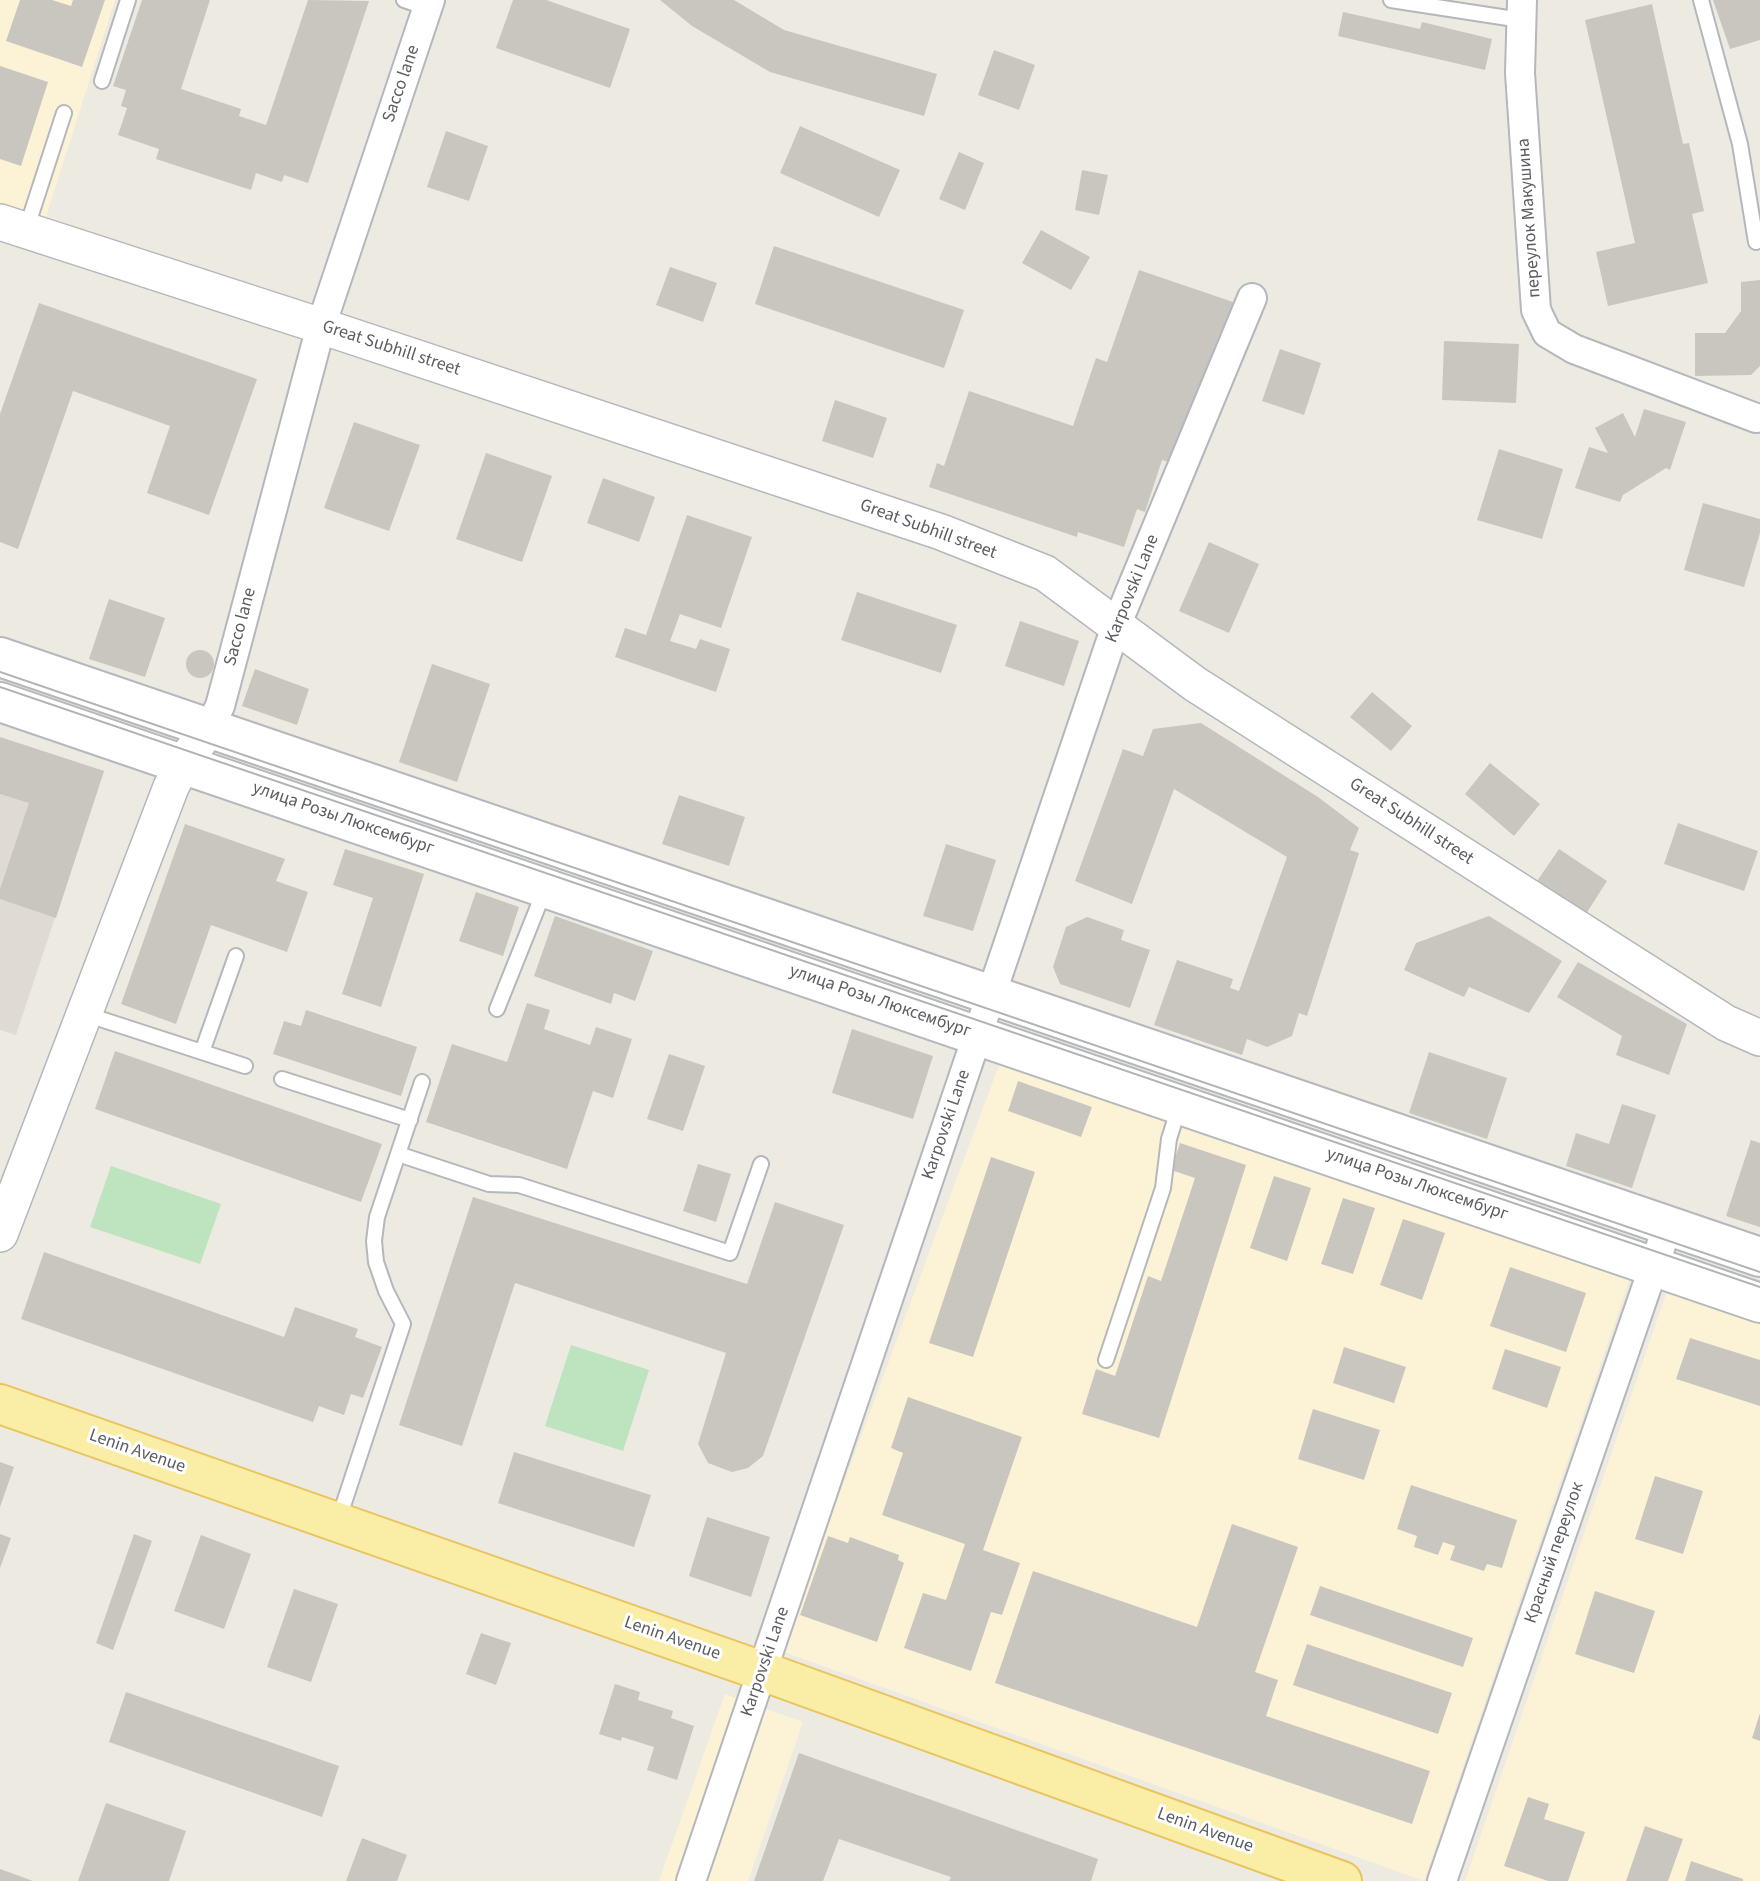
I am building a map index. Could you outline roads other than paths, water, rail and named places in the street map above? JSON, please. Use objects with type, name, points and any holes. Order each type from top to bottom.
[{"type":"main road","points":[[0,657],[1760,1257]]},
{"type":"main road","name":"улица Розы Люксембург","points":[[0,702],[1760,1303]]},
{"type":"main road","name":"Lenin Avenue","points":[[0,1404],[762,1671],[1342,1881]]},
{"type":"street","name":"Sacco lane","points":[[0,1234],[171,787],[220,706],[321,326],[421,3]]},
{"type":"street","name":"переулок Макушина","points":[[1522,10],[1520,73],[1536,310],[1547,333],[1574,349],[1756,418]]},
{"type":"street","name":"Great Subhill street","points":[[13,226],[941,532],[1045,573],[1195,684],[1726,1023],[1760,1038]]},
{"type":"street","name":"Karpovski Lane","points":[[691,1881],[1116,626],[1252,298]]},
{"type":"street","name":"Красный переулок","points":[[1442,1881],[1668,1224]]},
{"type":"lane","points":[[102,81],[128,0]]},
{"type":"lane","points":[[1391,0],[1522,10]]},
{"type":"lane","points":[[1701,0],[1740,144],[1756,242]]},
{"type":"lane","points":[[13,226],[64,113]]},
{"type":"lane","points":[[497,1009],[545,888]]},
{"type":"lane","points":[[202,1052],[236,956]]},
{"type":"lane","points":[[85,1014],[245,1066]]},
{"type":"lane","points":[[282,1079],[410,1120]]},
{"type":"lane","points":[[337,1522],[403,1324],[386,1291],[376,1262],[374,1241],[377,1217],[422,1082]]},
{"type":"lane","points":[[1106,1360],[1163,1188],[1169,1139],[1180,1105]]},
{"type":"lane","points":[[398,1154],[489,1184],[519,1185],[730,1253],[761,1164]]},
{"type":"tram line","points":[[0,672],[1760,1272]]},
{"type":"tram line","points":[[0,687],[1760,1287]]}]
